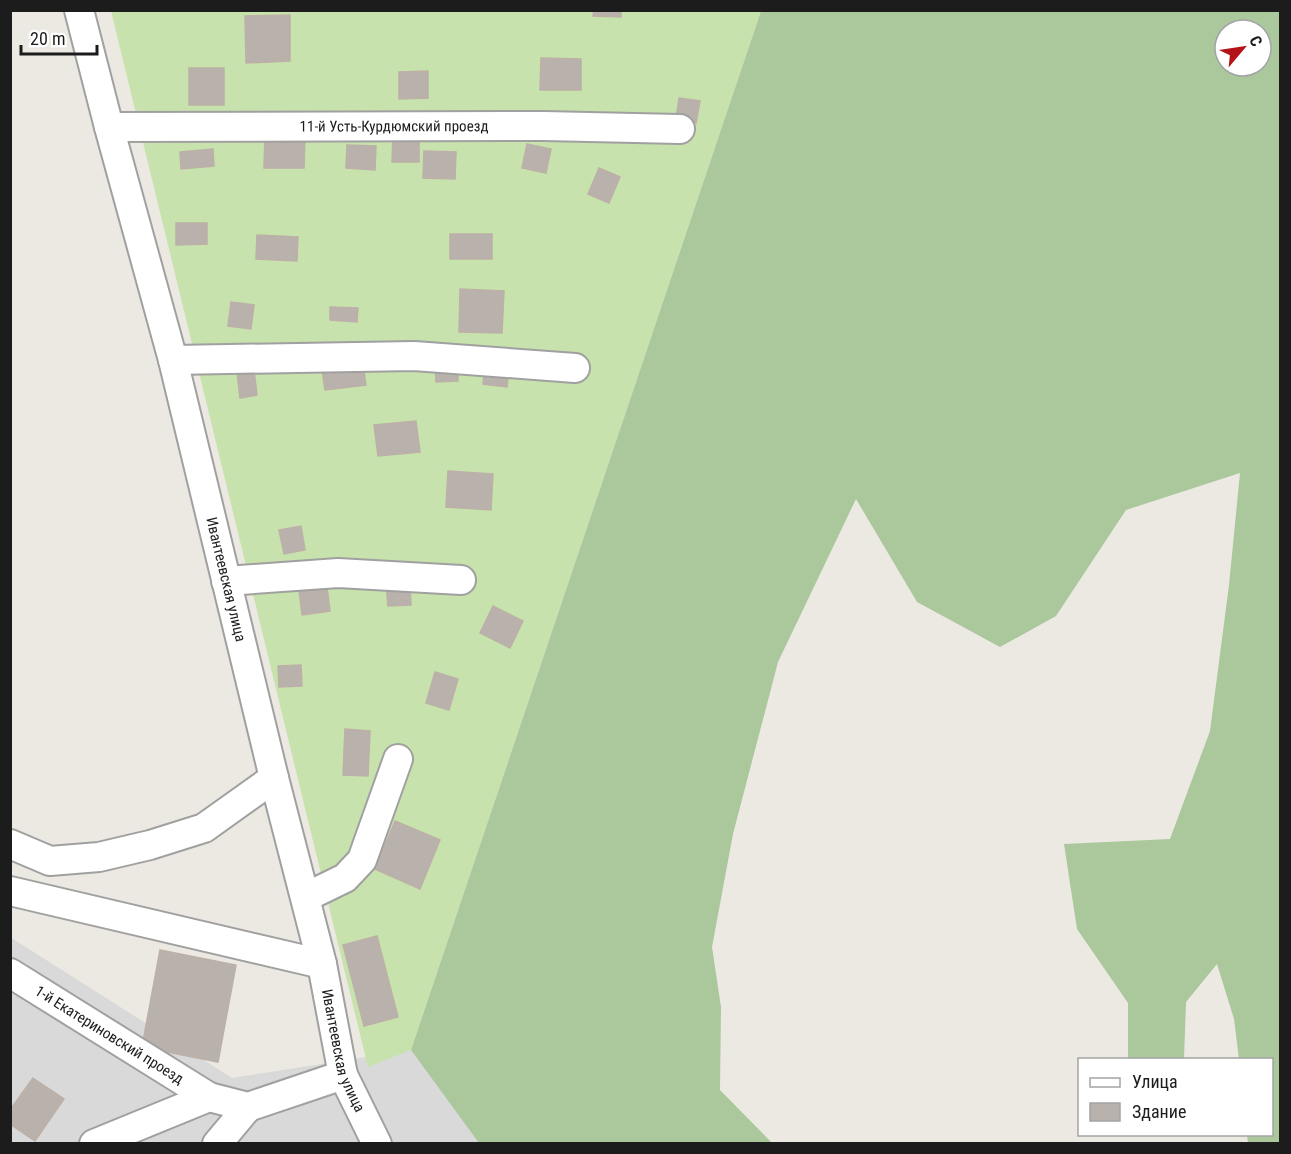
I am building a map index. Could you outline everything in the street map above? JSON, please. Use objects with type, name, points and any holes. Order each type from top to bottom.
[{"type":"street","name":"Ивантеевская улица","points":[[79,10],[173,360],[274,778],[322,964],[343,1075],[377,1143]]},
{"type":"street","name":"11-й Усть-Курдюмский проезд","points":[[109,127],[544,126],[680,129]]},
{"type":"street","points":[[173,360],[414,356],[575,368]]},
{"type":"street","points":[[226,581],[338,573],[460,580]]},
{"type":"street","points":[[306,897],[345,878],[362,860],[398,759]]},
{"type":"street","points":[[10,844],[50,861],[99,857],[150,845],[204,828],[274,778]]},
{"type":"street","points":[[10,891],[322,964]]},
{"type":"street","name":"1-й Екатериновский проезд","points":[[10,973],[209,1097],[248,1107]]},
{"type":"street","points":[[217,1143],[248,1107],[343,1075]]},
{"type":"street","points":[[93,1143],[209,1097]]},
{"type":"shaded area","points":[[10,937],[232,1078],[411,1050],[483,1143],[11,1143]]},
{"type":"green space","points":[[111,11],[761,11],[411,1050],[368,1067]]},
{"type":"green space","points":[[761,11],[1280,11],[1280,1143],[1248,1143],[1247,1136],[1273,1136],[1273,1058],[1239,1058],[1234,1019],[1217,964],[1186,1002],[1184,1058],[1128,1058],[1128,1003],[1077,929],[1064,844],[1170,839],[1210,731],[1229,585],[1240,473],[1126,510],[1056,616],[1000,647],[917,602],[856,499],[778,662],[733,834],[712,947],[721,1007],[720,1090],[772,1143],[479,1143],[411,1050]]},
{"type":"building","points":[[594,10],[621,10],[621,17],[593,16]]},
{"type":"building","points":[[290,15],[290,61],[246,63],[245,16]]},
{"type":"building","points":[[541,58],[581,59],[581,90],[540,90]]},
{"type":"building","points":[[189,68],[224,68],[224,105],[189,105]]},
{"type":"building","points":[[428,71],[428,98],[399,99],[399,72]]},
{"type":"building","points":[[679,98],[700,101],[696,123],[676,119]]},
{"type":"building","points":[[265,134],[305,135],[304,168],[264,168]]},
{"type":"building","points":[[393,136],[419,137],[419,162],[392,162]]},
{"type":"building","points":[[527,144],[551,149],[546,173],[522,168]]},
{"type":"building","points":[[347,145],[376,146],[375,170],[346,168]]},
{"type":"building","points":[[213,149],[214,166],[181,169],[180,152]]},
{"type":"building","points":[[424,151],[456,152],[455,179],[423,178]]},
{"type":"building","points":[[599,168],[620,177],[609,203],[588,194]]},
{"type":"building","points":[[176,223],[207,223],[207,244],[176,245]]},
{"type":"building","points":[[450,234],[492,234],[492,259],[450,259]]},
{"type":"building","points":[[257,235],[298,237],[297,261],[256,259]]},
{"type":"building","points":[[460,289],[504,291],[502,333],[459,332]]},
{"type":"building","points":[[231,302],[254,305],[251,329],[228,326]]},
{"type":"building","points":[[330,307],[358,308],[357,322],[330,320]]},
{"type":"building","points":[[362,357],[366,385],[325,390],[321,363]]},
{"type":"building","points":[[435,363],[458,363],[458,381],[436,382]]},
{"type":"building","points":[[485,366],[509,368],[507,387],[483,384]]},
{"type":"building","points":[[254,370],[257,395],[240,398],[237,372]]},
{"type":"building","points":[[416,421],[420,452],[378,456],[374,425]]},
{"type":"building","points":[[448,471],[493,474],[491,510],[446,507]]},
{"type":"building","points":[[301,526],[305,550],[284,554],[279,530]]},
{"type":"building","points":[[326,579],[330,611],[302,615],[298,582]]},
{"type":"building","points":[[410,582],[411,605],[388,606],[386,584]]},
{"type":"building","points":[[493,606],[523,621],[510,648],[480,633]]},
{"type":"building","points":[[301,665],[302,686],[279,687],[278,666]]},
{"type":"building","points":[[435,672],[458,679],[449,710],[426,703]]},
{"type":"building","points":[[345,729],[370,731],[368,776],[343,775]]},
{"type":"building","points":[[395,821],[440,840],[420,889],[375,869]]},
{"type":"building","points":[[377,936],[398,1017],[364,1026],[343,945]]},
{"type":"building","points":[[160,950],[236,965],[218,1062],[142,1047]]},
{"type":"building","points":[[33,1078],[64,1099],[35,1141],[10,1124],[10,1110]]}]
